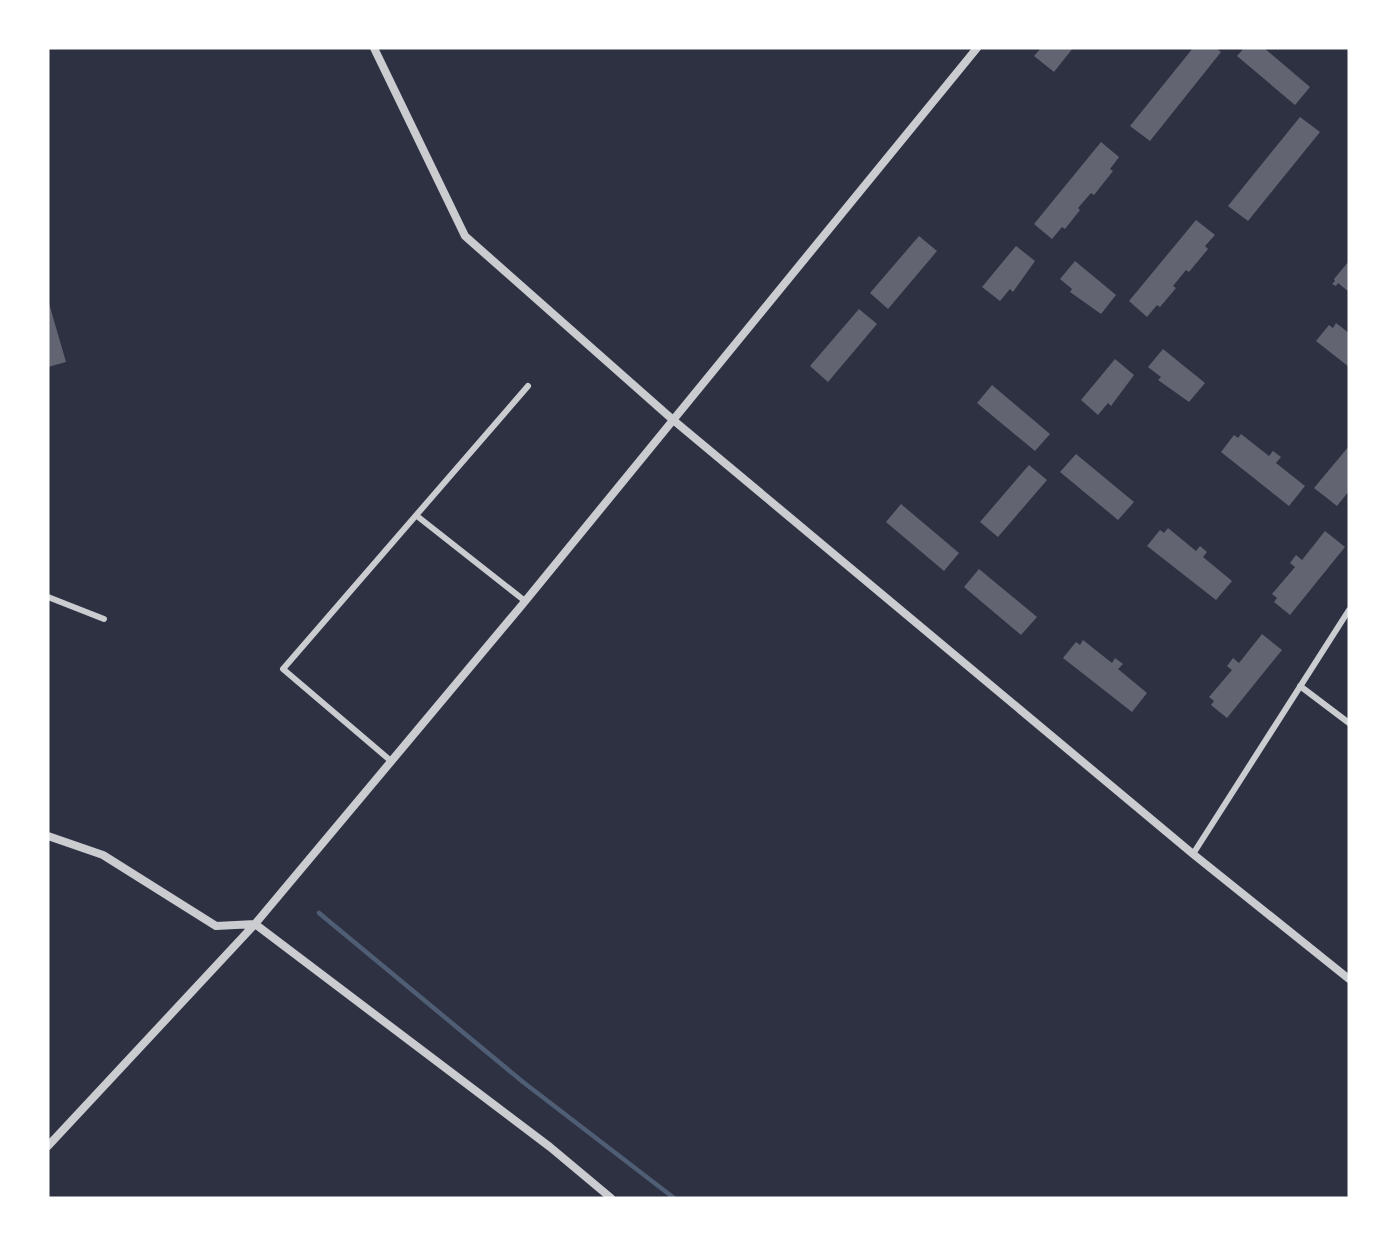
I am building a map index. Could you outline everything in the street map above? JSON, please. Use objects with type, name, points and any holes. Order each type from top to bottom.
[{"type":"street","points":[[374,48],[465,236],[672,419],[1193,854],[1349,979]]},
{"type":"street","points":[[48,1146],[255,924],[525,601],[977,48]]},
{"type":"street","points":[[391,761],[283,669],[528,386]]},
{"type":"street","points":[[417,516],[525,601]]},
{"type":"street","points":[[48,597],[104,619]]},
{"type":"street","points":[[1193,854],[1349,610]]},
{"type":"street","points":[[1300,686],[1349,723]]},
{"type":"street","points":[[48,836],[103,855],[216,926],[255,924],[550,1147],[611,1198]]},
{"type":"building","points":[[1041,48],[1073,48],[1054,72],[1034,56]]},
{"type":"building","points":[[1193,48],[1216,48],[1221,52],[1150,141],[1130,126]]},
{"type":"building","points":[[1244,48],[1264,48],[1310,87],[1295,105],[1237,56]]},
{"type":"building","points":[[1300,117],[1320,132],[1248,221],[1228,206]]},
{"type":"building","points":[[1101,142],[1119,157],[1110,169],[1113,171],[1094,195],[1091,193],[1078,208],[1080,210],[1065,229],[1062,227],[1052,239],[1034,224]]},
{"type":"building","points":[[1196,220],[1215,235],[1205,246],[1208,249],[1189,272],[1186,270],[1173,286],[1176,288],[1160,307],[1157,305],[1147,317],[1129,301]]},
{"type":"building","points":[[919,236],[937,251],[888,309],[870,293]]},
{"type":"building","points":[[1016,246],[1035,261],[1013,292],[1010,289],[1000,301],[982,287]]},
{"type":"building","points":[[1075,261],[1116,295],[1101,314],[1070,292],[1072,289],[1060,279]]},
{"type":"building","points":[[1349,261],[1349,292],[1338,283],[1336,286],[1332,284]]},
{"type":"building","points":[[48,300],[66,362],[48,367]]},
{"type":"building","points":[[859,309],[877,324],[828,382],[810,366]]},
{"type":"building","points":[[1336,323],[1349,333],[1349,367],[1316,341],[1329,325],[1333,328]]},
{"type":"building","points":[[1163,349],[1205,383],[1189,402],[1158,380],[1161,377],[1148,367]]},
{"type":"building","points":[[1115,359],[1134,375],[1111,406],[1108,403],[1098,415],[1081,400]]},
{"type":"building","points":[[992,385],[1050,434],[1035,451],[977,403]]},
{"type":"building","points":[[1241,434],[1269,456],[1273,451],[1281,457],[1276,463],[1305,486],[1289,506],[1221,452],[1234,435],[1238,438]]},
{"type":"building","points":[[1349,446],[1349,491],[1337,506],[1314,488]]},
{"type":"building","points":[[1076,454],[1134,502],[1118,520],[1060,472]]},
{"type":"building","points":[[1029,465],[1047,480],[998,537],[980,522]]},
{"type":"building","points":[[901,504],[959,553],[944,571],[886,522]]},
{"type":"building","points":[[1168,528],[1196,551],[1200,546],[1207,552],[1203,557],[1232,581],[1216,600],[1147,546],[1160,530],[1164,533]]},
{"type":"building","points":[[1325,531],[1345,547],[1290,615],[1274,602],[1277,598],[1272,594],[1295,567],[1290,563],[1296,555],[1302,560]]},
{"type":"building","points":[[979,569],[1037,617],[1021,635],[964,587]]},
{"type":"building","points":[[1262,634],[1282,650],[1227,718],[1211,705],[1214,701],[1209,697],[1232,670],[1227,666],[1233,658],[1239,663]]},
{"type":"building","points":[[1083,640],[1112,663],[1115,658],[1123,664],[1118,669],[1147,693],[1132,712],[1063,658],[1076,642],[1080,645]]},
{"type":"waterway","points":[[319,913],[523,1082],[674,1198]]}]
